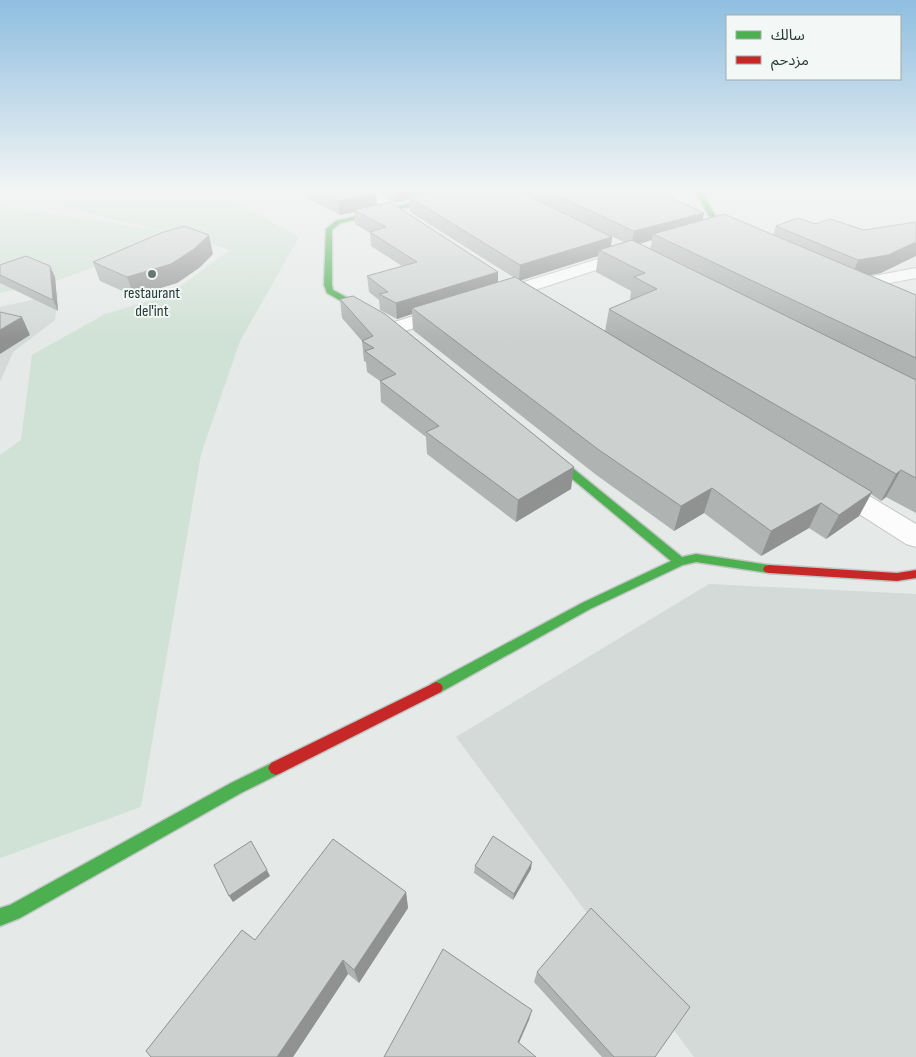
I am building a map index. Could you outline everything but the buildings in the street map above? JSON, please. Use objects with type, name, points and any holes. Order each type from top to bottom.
[{"type":"street","points":[[330,241],[328,284],[330,291],[399,331],[461,308]]},
{"type":"street","points":[[604,242],[629,254],[647,256]]},
{"type":"street","points":[[479,302],[629,254]]},
{"type":"street","points":[[858,287],[916,273]]},
{"type":"street","points":[[492,274],[542,306]]},
{"type":"street","points":[[534,442],[680,562]]},
{"type":"street","points":[[814,474],[916,537]]},
{"type":"street","points":[[0,917],[14,912],[236,788],[454,679],[586,606],[680,562],[696,558],[762,569],[897,577],[916,574]]},
{"type":"shaded area","points":[[58,294],[55,320],[13,352],[0,382],[0,307]]},
{"type":"shaded area","points":[[709,584],[916,594],[916,1057],[694,1057],[456,737]]},
{"type":"green space","points":[[0,241],[161,241],[59,280],[0,293]]},
{"type":"green space","points":[[203,241],[297,241],[240,341],[201,454],[141,807],[0,858],[0,455],[21,440],[32,355],[105,314],[167,296],[230,250]]},
{"type":"traffic: fast","points":[[329,241],[328,285],[330,291],[374,316]]},
{"type":"traffic: fast","points":[[545,451],[680,562]]},
{"type":"traffic: fast","points":[[436,688],[586,606],[680,562],[696,558],[769,569]]},
{"type":"traffic: fast","points":[[0,917],[14,912],[236,788],[276,768]]},
{"type":"traffic: jam","points":[[769,569],[897,577],[916,574]]},
{"type":"traffic: jam","points":[[276,768],[436,688]]},
{"type":"place","name":"restaurant del'int","points":[[152,274]]}]
